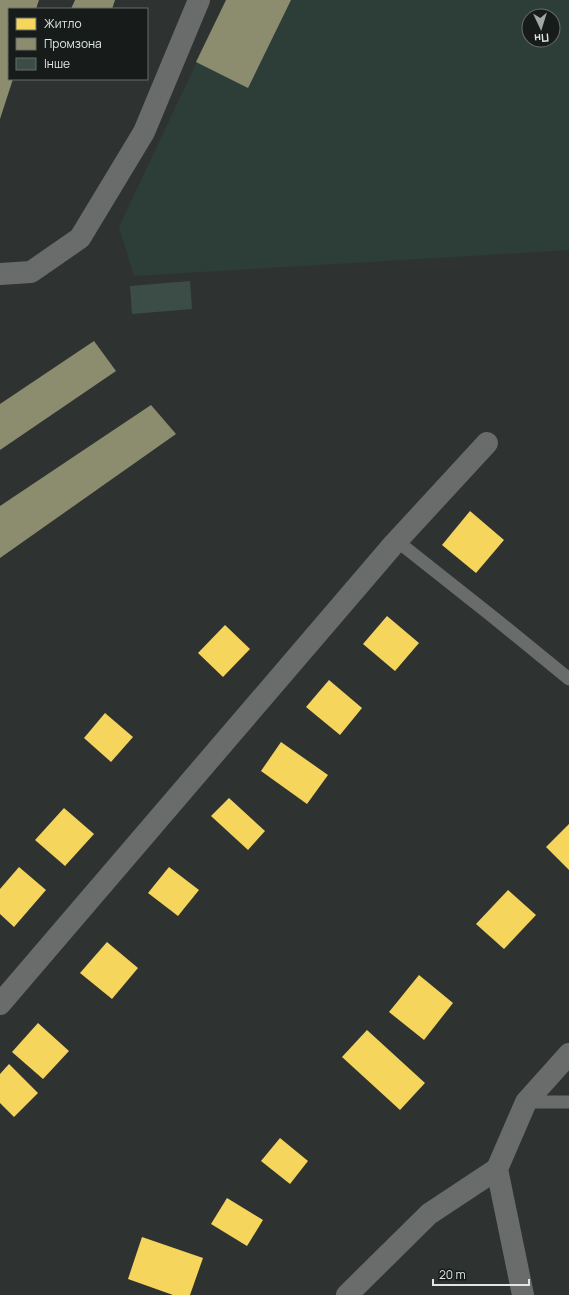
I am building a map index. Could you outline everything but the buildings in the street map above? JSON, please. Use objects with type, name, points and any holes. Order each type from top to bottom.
[{"type":"street","points":[[0,274],[31,272],[80,238],[144,132],[199,0]]},
{"type":"street","points":[[0,1004],[397,541],[487,443]]},
{"type":"street","points":[[347,1295],[429,1214],[497,1169],[526,1102],[569,1054]]},
{"type":"street","points":[[497,1169],[523,1295]]},
{"type":"lane","points":[[397,541],[569,679]]},
{"type":"lane","points":[[526,1102],[569,1102]]},
{"type":"shaded area","points":[[226,0],[569,0],[569,250],[134,276],[119,227]]}]
